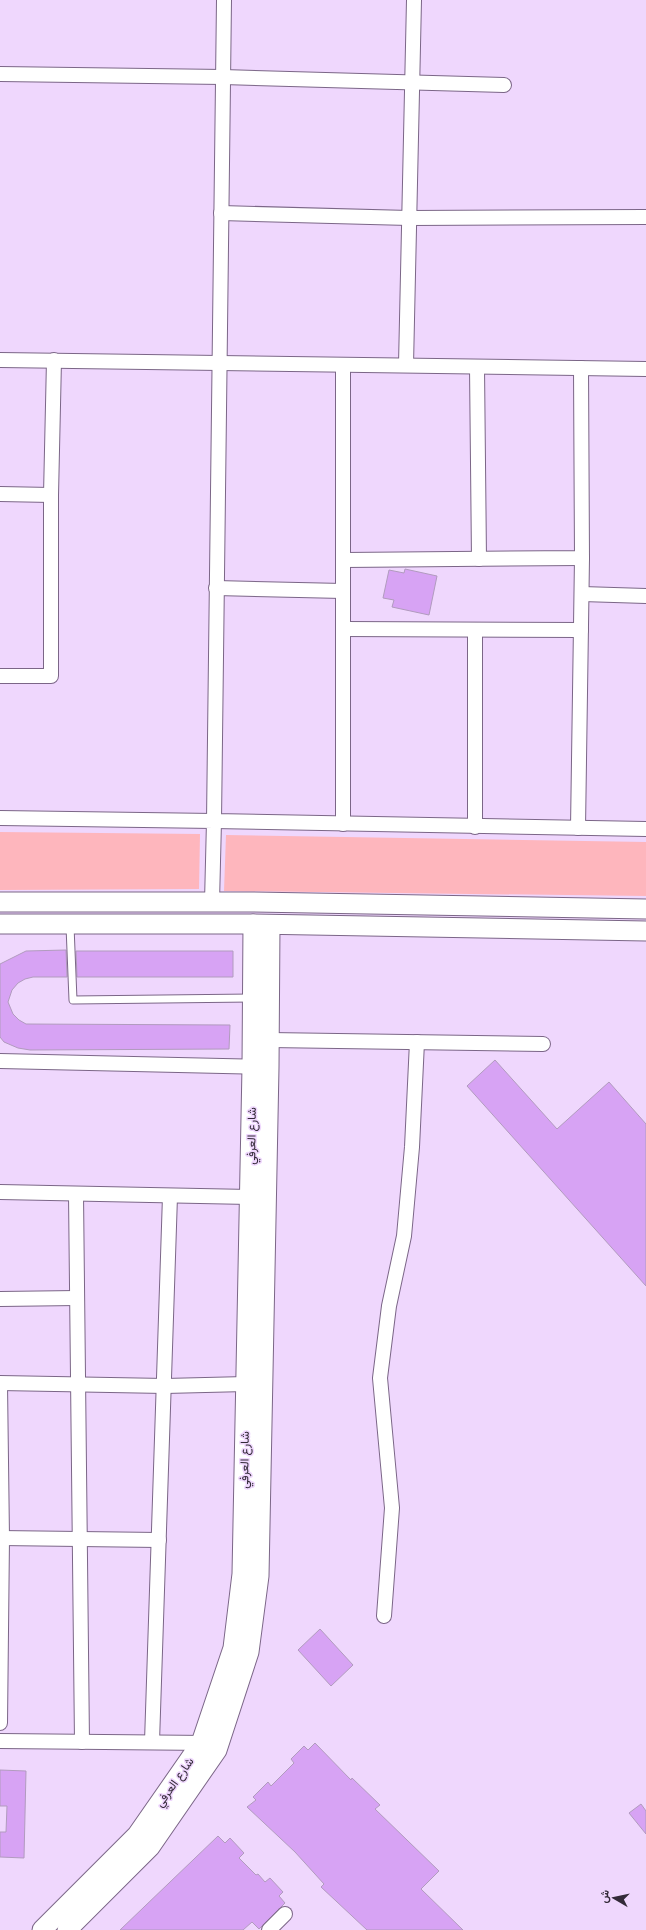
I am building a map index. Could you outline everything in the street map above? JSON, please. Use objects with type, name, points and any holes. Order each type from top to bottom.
[{"type":"street","points":[[212,902],[224,0]]},
{"type":"street","points":[[406,366],[414,0]]},
{"type":"street","points":[[0,74],[223,77],[504,84]]},
{"type":"street","points":[[221,213],[409,218],[646,217]]},
{"type":"street","points":[[0,360],[646,369]]},
{"type":"street","points":[[0,676],[51,676],[51,495],[54,360]]},
{"type":"street","points":[[343,365],[343,824]]},
{"type":"street","points":[[477,366],[479,559]]},
{"type":"street","points":[[578,828],[582,594],[581,368]]},
{"type":"street","points":[[0,494],[51,495]]},
{"type":"street","points":[[344,560],[582,558]]},
{"type":"street","points":[[216,588],[343,591]]},
{"type":"street","points":[[582,594],[646,596]]},
{"type":"street","points":[[344,629],[581,630]]},
{"type":"street","points":[[475,630],[475,827]]},
{"type":"street","points":[[0,818],[646,829]]},
{"type":"street","points":[[0,902],[212,902],[646,909]]},
{"type":"street","points":[[0,924],[261,924],[646,931]]},
{"type":"street","name":"شارع العرفي","points":[[67,1930],[150,1846],[220,1743],[249,1652],[259,1576],[261,1067],[252,998],[261,924]]},
{"type":"street","name":"شارع العرفي","points":[[42,1930],[137,1836],[201,1742],[233,1648],[242,1574],[250,1197],[261,1067],[269,1040],[261,924]]},
{"type":"street","points":[[269,1040],[543,1044]]},
{"type":"street","points":[[384,1616],[392,1508],[380,1378],[389,1306],[404,1236],[412,1147],[417,1042]]},
{"type":"street","points":[[0,1060],[261,1067]]},
{"type":"street","points":[[0,1192],[250,1197]]},
{"type":"street","points":[[76,1194],[82,1742]]},
{"type":"street","points":[[152,1742],[165,1386],[170,1196]]},
{"type":"street","points":[[0,1299],[77,1298]]},
{"type":"street","points":[[0,1723],[0,1383],[165,1386],[246,1384]]},
{"type":"street","points":[[1,1538],[159,1540]]},
{"type":"street","points":[[0,1741],[220,1743]]},
{"type":"street","points":[[269,1930],[285,1914]]},
{"type":"lane","points":[[70,924],[73,1000],[252,998]]},
{"type":"shaded area","points":[[0,832],[200,834],[199,889],[0,890]]},
{"type":"shaded area","points":[[226,835],[646,842],[646,896],[224,891]]},
{"type":"building","points":[[405,569],[437,576],[429,615],[392,607],[394,600],[383,598],[389,570],[404,573]]},
{"type":"building","points":[[66,950],[67,977],[33,977],[18,983],[12,990],[8,1002],[13,1014],[19,1020],[26,1024],[230,1025],[229,1049],[30,1050],[18,1048],[4,1042],[0,1037],[0,964],[26,951]]},
{"type":"building","points":[[76,951],[233,951],[233,977],[77,977]]},
{"type":"building","points":[[495,1060],[557,1129],[609,1082],[646,1124],[646,1286],[467,1086]]},
{"type":"building","points":[[320,1629],[353,1665],[331,1686],[298,1650]]},
{"type":"building","points":[[315,1743],[351,1780],[352,1778],[380,1805],[375,1809],[439,1871],[421,1889],[463,1930],[367,1930],[321,1887],[324,1884],[295,1852],[247,1807],[256,1800],[253,1797],[268,1782],[271,1786],[294,1763],[291,1759],[304,1746],[308,1750]]},
{"type":"building","points":[[0,1770],[26,1771],[24,1858],[0,1857],[0,1832],[6,1832],[7,1806],[0,1806]]},
{"type":"building","points":[[641,1804],[646,1811],[646,1834],[629,1813]]},
{"type":"building","points":[[218,1836],[225,1843],[230,1838],[244,1853],[239,1858],[265,1882],[270,1878],[283,1892],[279,1896],[285,1903],[259,1929],[252,1922],[243,1930],[120,1930]]}]
